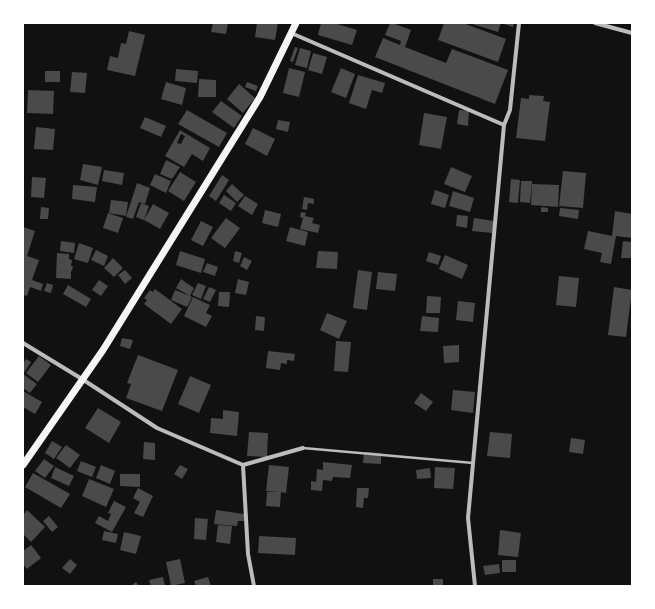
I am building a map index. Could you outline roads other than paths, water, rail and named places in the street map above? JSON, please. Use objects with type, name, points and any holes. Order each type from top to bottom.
[{"type":"main road","points":[[23,465],[103,350],[260,97],[296,23]]},
{"type":"street","points":[[475,586],[468,518],[504,125],[510,110],[519,23]]},
{"type":"street","points":[[595,23],[632,33]]},
{"type":"street","points":[[291,33],[504,125]]},
{"type":"street","points":[[23,343],[82,379],[157,428],[243,465],[303,448]]},
{"type":"street","points":[[243,465],[248,554],[254,586]]},
{"type":"lane","points":[[303,448],[473,463]]}]
